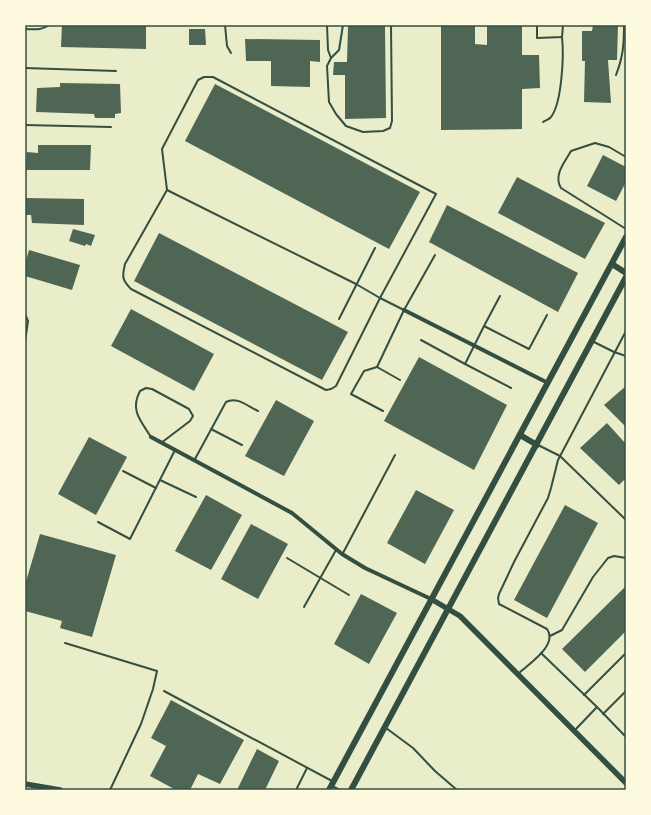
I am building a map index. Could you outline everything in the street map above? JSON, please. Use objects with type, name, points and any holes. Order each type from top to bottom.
[{"type":"main road","points":[[331,786],[626,237]]},
{"type":"main road","points":[[612,264],[626,273]]},
{"type":"main road","points":[[351,790],[626,277]]},
{"type":"main road","points":[[520,435],[537,445]]},
{"type":"street","points":[[404,310],[548,383]]},
{"type":"street","points":[[151,437],[292,513],[342,554],[365,568],[448,608],[460,616],[626,783]]},
{"type":"street","points":[[25,784],[60,790]]},
{"type":"lane","points":[[25,28],[39,30],[49,25]]},
{"type":"lane","points":[[225,25],[227,46],[231,53]]},
{"type":"lane","points":[[327,25],[328,50],[331,58]]},
{"type":"lane","points":[[343,25],[339,50],[331,58],[327,66],[329,102],[336,114],[346,126],[363,132],[383,131],[390,128],[392,121],[391,25]]},
{"type":"lane","points":[[537,25],[537,38],[562,37]]},
{"type":"lane","points":[[543,122],[551,117],[557,103],[564,53],[562,37],[563,25]]},
{"type":"lane","points":[[616,75],[622,61],[624,50],[624,25]]},
{"type":"lane","points":[[25,68],[116,71]]},
{"type":"lane","points":[[204,77],[213,77],[436,194],[380,298],[336,386],[326,390],[131,289],[124,282],[122,274],[125,264],[167,190],[162,149],[198,80],[204,77]]},
{"type":"lane","points":[[25,125],[111,126]]},
{"type":"lane","points":[[626,157],[609,147],[595,143],[571,150],[558,174],[557,182],[561,188],[626,229]]},
{"type":"lane","points":[[167,190],[356,284],[404,310]]},
{"type":"lane","points":[[338,319],[375,248]]},
{"type":"lane","points":[[377,367],[404,310],[435,255]]},
{"type":"lane","points":[[465,364],[500,296]]},
{"type":"lane","points":[[25,314],[28,321],[25,342]]},
{"type":"lane","points":[[484,326],[529,349],[547,315]]},
{"type":"lane","points":[[518,674],[548,644],[550,636],[547,629],[499,604],[498,598],[514,562],[548,498],[556,464],[614,352],[626,332]]},
{"type":"lane","points":[[421,340],[511,388]]},
{"type":"lane","points":[[591,340],[614,352],[626,356]]},
{"type":"lane","points":[[383,411],[351,394],[364,371],[377,367],[400,380]]},
{"type":"lane","points":[[151,437],[138,418],[135,405],[140,391],[146,388],[152,389],[189,409],[193,416],[190,421],[160,443]]},
{"type":"lane","points":[[194,460],[226,402],[231,399],[238,400],[258,411]]},
{"type":"lane","points":[[211,429],[242,445]]},
{"type":"lane","points":[[537,445],[560,456],[626,520]]},
{"type":"lane","points":[[98,522],[130,539],[175,450]]},
{"type":"lane","points":[[342,554],[395,455]]},
{"type":"lane","points":[[123,471],[156,489]]},
{"type":"lane","points":[[160,480],[196,497]]},
{"type":"lane","points":[[304,607],[336,549]]},
{"type":"lane","points":[[550,636],[562,630],[593,577],[608,558],[614,556],[626,558]]},
{"type":"lane","points":[[287,558],[349,594]]},
{"type":"lane","points":[[65,643],[156,671],[153,689],[141,724],[110,790]]},
{"type":"lane","points":[[541,652],[626,737]]},
{"type":"lane","points":[[584,695],[626,653]]},
{"type":"lane","points":[[164,690],[307,767],[331,786],[340,790]]},
{"type":"lane","points":[[603,714],[626,691]]},
{"type":"lane","points":[[574,731],[597,708]]},
{"type":"lane","points":[[384,727],[413,748],[435,771],[457,790]]},
{"type":"lane","points":[[296,790],[307,767]]},
{"type":"building","points":[[62,25],[146,25],[146,49],[61,47]]},
{"type":"building","points":[[441,25],[475,25],[475,44],[487,45],[487,25],[522,25],[522,55],[539,55],[540,88],[522,89],[522,129],[441,130]]},
{"type":"building","points":[[593,25],[618,25],[617,60],[608,60],[611,103],[584,102],[585,61],[582,61],[582,31],[592,31]]},
{"type":"building","points":[[348,26],[385,26],[386,118],[345,119],[345,75],[333,75],[334,62],[347,62]]},
{"type":"building","points":[[189,29],[205,29],[206,45],[189,45]]},
{"type":"building","points":[[245,39],[320,40],[320,62],[310,61],[310,87],[271,86],[271,61],[246,61]]},
{"type":"building","points":[[60,83],[120,84],[121,113],[115,114],[115,118],[95,118],[94,114],[36,112],[37,88],[60,87]]},
{"type":"building","points":[[215,84],[420,192],[389,249],[185,141]]},
{"type":"building","points":[[38,145],[91,145],[90,170],[26,170],[27,152],[38,153]]},
{"type":"building","points":[[603,155],[626,167],[626,182],[616,201],[587,186]]},
{"type":"building","points":[[517,177],[605,223],[585,259],[498,213]]},
{"type":"building","points":[[25,198],[84,199],[84,225],[32,223],[31,215],[25,215]]},
{"type":"building","points":[[447,205],[578,273],[558,312],[429,242]]},
{"type":"building","points":[[73,229],[95,235],[91,246],[86,244],[85,246],[69,241]]},
{"type":"building","points":[[159,233],[348,332],[322,380],[134,281]]},
{"type":"building","points":[[29,250],[80,265],[72,290],[25,276],[25,264]]},
{"type":"building","points":[[131,309],[214,354],[194,391],[111,346]]},
{"type":"building","points":[[419,357],[507,405],[474,470],[384,421]]},
{"type":"building","points":[[626,386],[626,427],[604,405]]},
{"type":"building","points":[[276,400],[314,421],[284,476],[245,456]]},
{"type":"building","points":[[607,423],[626,444],[626,478],[619,485],[580,448]]},
{"type":"building","points":[[89,437],[127,457],[96,515],[58,494]]},
{"type":"building","points":[[416,490],[454,510],[425,564],[387,543]]},
{"type":"building","points":[[206,495],[242,515],[211,570],[175,551]]},
{"type":"building","points":[[565,505],[598,523],[547,618],[514,600]]},
{"type":"building","points":[[251,524],[288,544],[258,599],[221,579]]},
{"type":"building","points":[[40,534],[116,555],[92,637],[60,628],[62,621],[25,611],[25,585]]},
{"type":"building","points":[[626,586],[626,631],[585,672],[562,649]]},
{"type":"building","points":[[361,594],[397,613],[369,664],[334,644]]},
{"type":"building","points":[[171,700],[244,740],[220,784],[198,774],[190,790],[176,790],[150,776],[166,746],[151,738]]},
{"type":"building","points":[[257,749],[279,761],[265,790],[237,790]]}]
